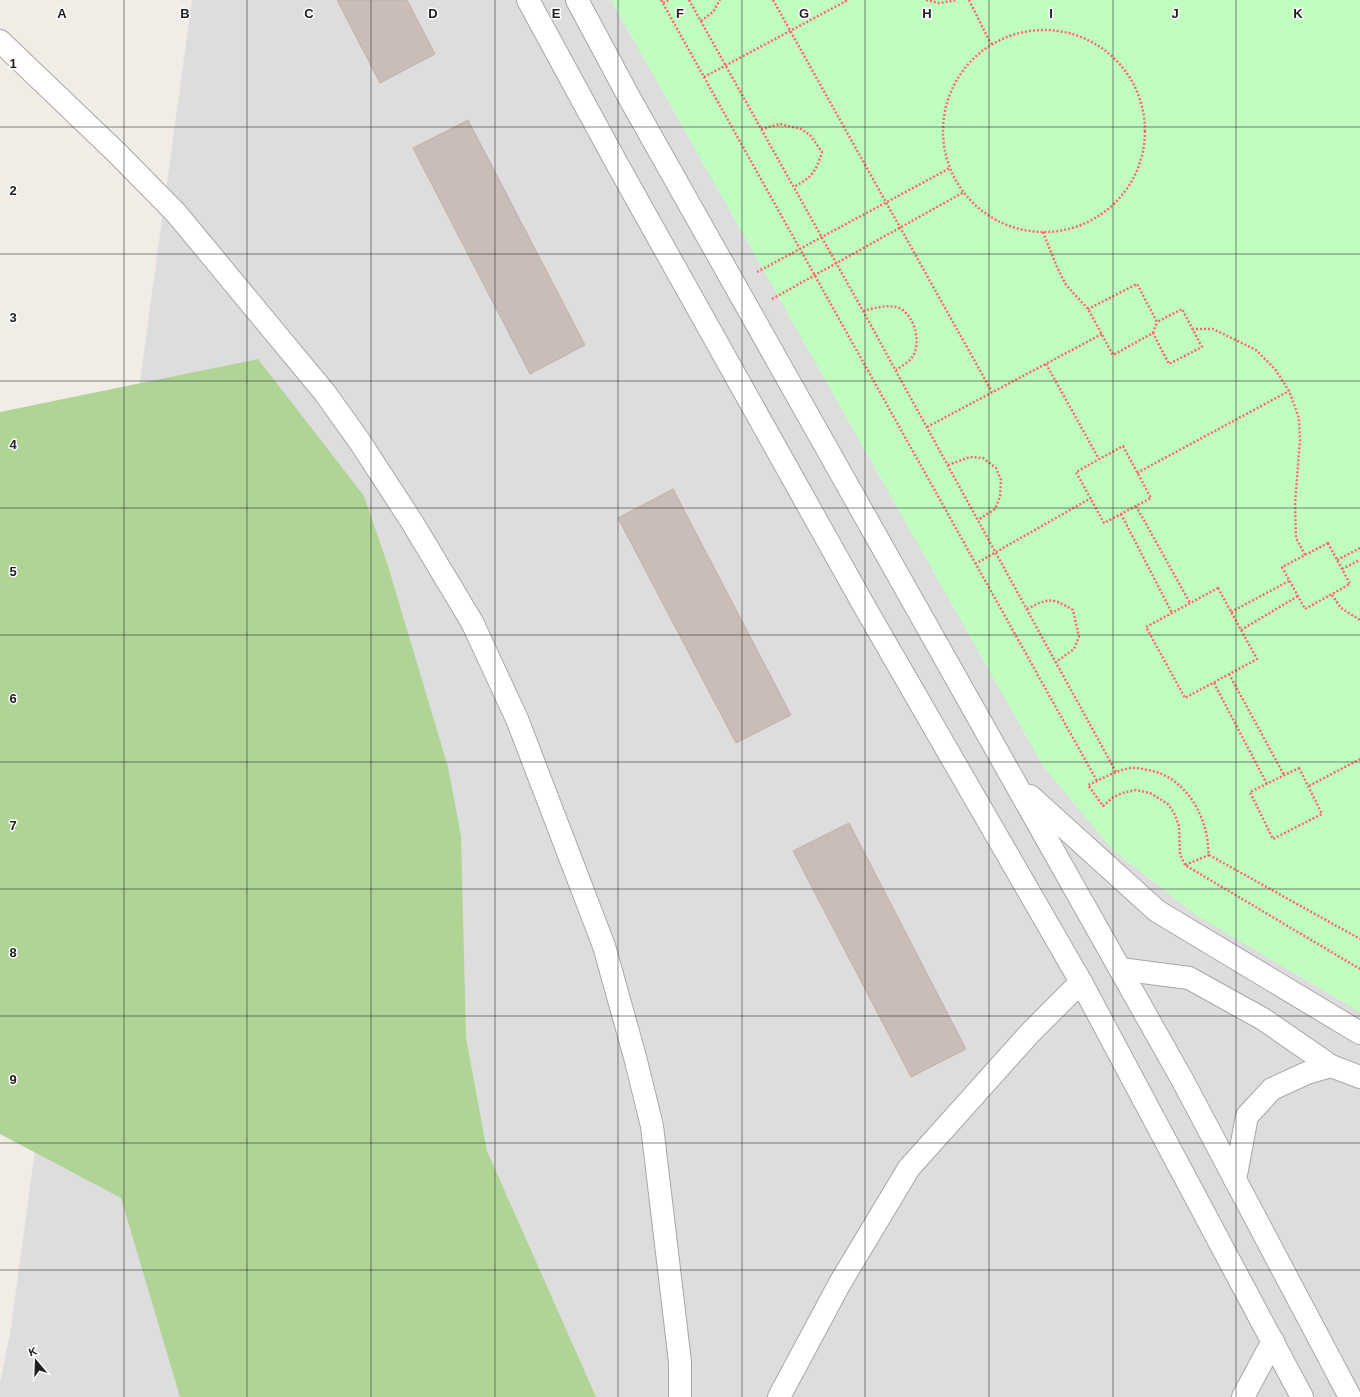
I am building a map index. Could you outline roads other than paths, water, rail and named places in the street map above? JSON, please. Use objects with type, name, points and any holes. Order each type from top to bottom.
[{"type":"street","points":[[528,0],[616,162],[867,611],[1082,982],[1302,1397]]},
{"type":"street","points":[[577,0],[634,105],[1183,1081],[1350,1397]]},
{"type":"street","points":[[0,41],[117,153],[176,213],[325,393],[360,442],[412,522],[472,622],[517,719],[604,946],[635,1058],[652,1126],[680,1362],[680,1397]]},
{"type":"street","points":[[1016,783],[1157,911],[1360,1033]]},
{"type":"street","points":[[1120,969],[1189,978],[1263,1019],[1331,1066],[1360,1077]]},
{"type":"street","points":[[779,1397],[840,1283],[909,1168],[1030,1033],[1082,982]]},
{"type":"street","points":[[1235,1180],[1247,1116],[1272,1089],[1307,1073],[1331,1066]]},
{"type":"street","points":[[1244,1397],[1273,1341]]}]
